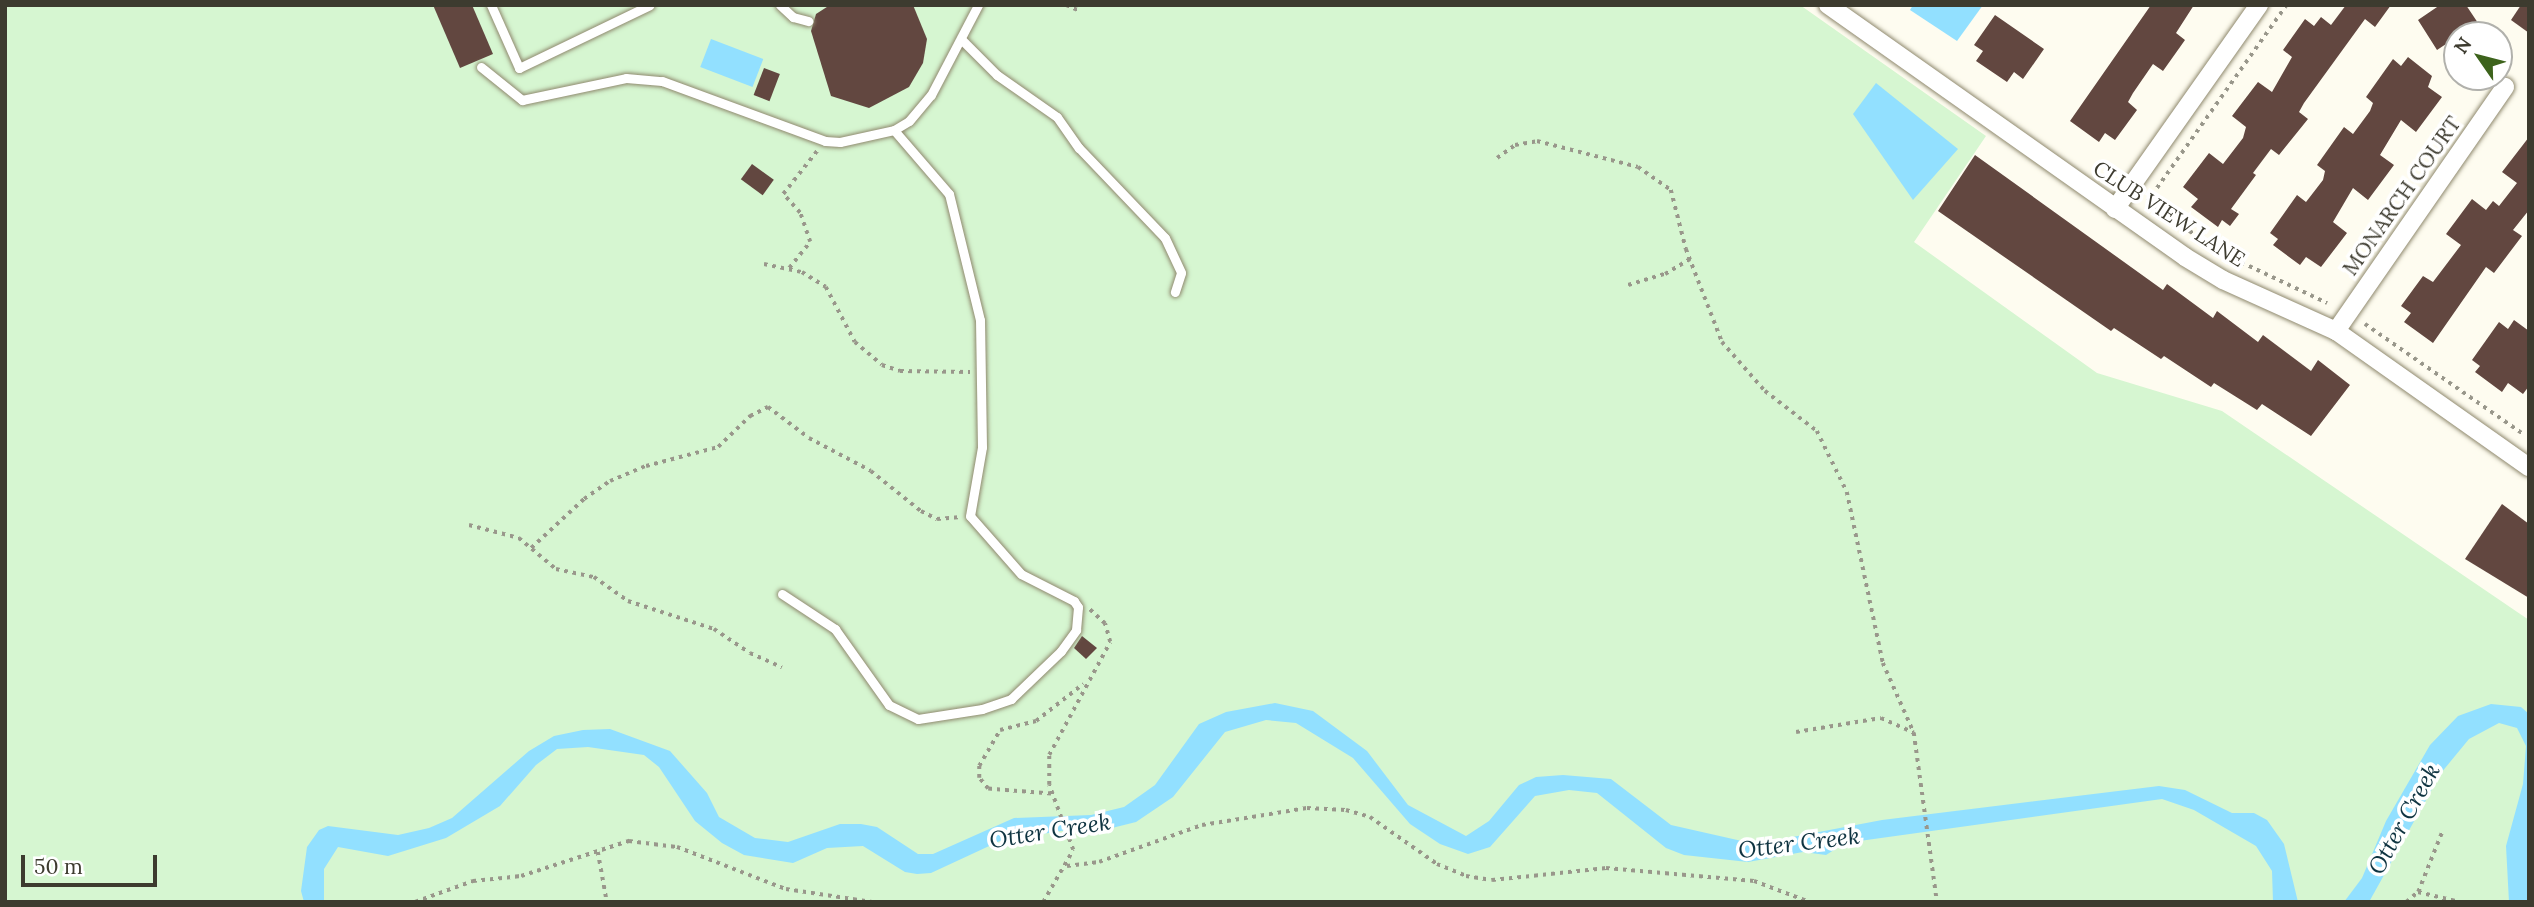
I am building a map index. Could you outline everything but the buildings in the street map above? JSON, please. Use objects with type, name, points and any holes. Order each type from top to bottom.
[{"type":"street","name":"CLUB VIEW LANE","points":[[1828,5],[2115,209],[2224,280],[2336,331],[2528,466]]},
{"type":"street","points":[[2115,209],[2259,5]]},
{"type":"street","name":"MONARCH COURT","points":[[2336,331],[2503,91]]},
{"type":"lane","points":[[491,5],[519,68],[650,5]]},
{"type":"lane","points":[[780,5],[793,17],[808,21]]},
{"type":"lane","points":[[481,66],[522,100],[626,78],[662,80],[825,141],[858,140],[894,130],[922,109],[978,5]]},
{"type":"lane","points":[[961,39],[997,75],[1056,117],[1079,148],[1156,228],[1181,273],[1175,292]]},
{"type":"lane","points":[[782,594],[835,629],[889,705],[918,719],[982,709],[1011,699],[1070,640],[1078,607],[1062,593],[1021,574],[970,516],[982,447],[980,320],[949,194],[894,130]]},
{"type":"path","points":[[1066,5],[1078,10]]},
{"type":"path","points":[[2287,5],[2147,203],[2226,255],[2327,303]]},
{"type":"path","points":[[789,268],[810,242],[800,214],[783,194],[825,141]]},
{"type":"path","points":[[1497,158],[1515,145],[1537,141],[1657,176],[1671,190],[1690,259],[1722,342],[1765,391],[1818,431],[1847,492],[1883,663],[1914,733],[1924,800],[1928,853],[1937,902]]},
{"type":"path","points":[[1628,285],[1665,274],[1690,259]]},
{"type":"path","points":[[764,264],[789,268],[826,287],[855,342],[882,365],[900,371],[979,372]]},
{"type":"path","points":[[2365,324],[2522,434]]},
{"type":"path","points":[[531,548],[584,499],[610,481],[646,466],[718,447],[768,407],[809,438],[871,471],[921,511],[937,519],[970,516]]},
{"type":"path","points":[[469,525],[519,538],[556,569],[594,577],[628,601],[714,629],[750,653],[782,667]]},
{"type":"path","points":[[1052,794],[988,789],[979,778],[979,766],[1000,730],[1036,721],[1085,682],[1102,662],[1110,642],[1105,624],[1090,610],[1078,607]]},
{"type":"path","points":[[1043,902],[1067,866],[1072,841],[1052,794],[1049,755],[1085,682]]},
{"type":"path","points":[[1796,732],[1881,718],[1895,720],[1914,733]]},
{"type":"path","points":[[1067,866],[1100,862],[1202,825],[1307,808],[1346,810],[1370,817],[1437,864],[1466,876],[1516,878],[1606,868],[1754,881],[1810,902]]},
{"type":"path","points":[[2406,902],[2418,892],[2442,831]]},
{"type":"path","points":[[415,902],[473,881],[521,876],[629,841],[661,842],[774,886],[872,902]]},
{"type":"path","points":[[597,852],[607,902]]},
{"type":"path","points":[[2418,892],[2460,902]]},
{"type":"green space","points":[[5,5],[1800,5],[1986,136],[1914,242],[2097,373],[2222,411],[2529,620],[2529,902],[5,902]]},
{"type":"water","points":[[1913,5],[1983,5],[1957,41],[1910,10]]},
{"type":"water","points":[[711,39],[763,59],[753,87],[700,67]]},
{"type":"water","points":[[1876,83],[1958,149],[1913,200],[1853,114]]},
{"type":"water","name":"Otter Creek","points":[[1275,703],[1313,711],[1367,751],[1408,805],[1466,836],[1489,821],[1519,785],[1536,777],[1563,775],[1611,779],[1671,825],[1755,844],[1882,820],[2159,786],[2185,790],[2232,813],[2254,813],[2267,820],[2284,844],[2298,902],[2273,902],[2272,871],[2256,846],[2194,810],[2162,799],[1845,843],[1826,855],[1803,852],[1748,862],[1684,855],[1666,848],[1597,793],[1569,790],[1535,796],[1490,847],[1468,854],[1440,844],[1410,824],[1353,758],[1296,723],[1266,720],[1225,732],[1173,797],[1136,822],[1104,830],[1073,829],[1000,841],[931,873],[917,874],[905,872],[863,846],[827,848],[793,863],[744,855],[722,843],[695,821],[659,767],[644,755],[588,747],[557,749],[536,765],[500,806],[446,838],[388,856],[338,847],[324,869],[324,902],[304,902],[301,891],[307,847],[319,830],[328,826],[398,835],[429,828],[452,818],[529,751],[554,736],[583,730],[610,729],[670,751],[707,793],[719,817],[755,838],[788,842],[840,824],[861,824],[877,827],[918,854],[933,854],[1014,818],[1091,815],[1124,807],[1155,785],[1199,724],[1226,712]]},
{"type":"water","name":"Otter Creek","points":[[2491,704],[2521,707],[2529,714],[2529,902],[2509,902],[2506,846],[2523,784],[2526,746],[2517,728],[2499,723],[2469,739],[2441,773],[2369,902],[2344,902],[2362,878],[2386,821],[2430,745],[2458,716]]}]
